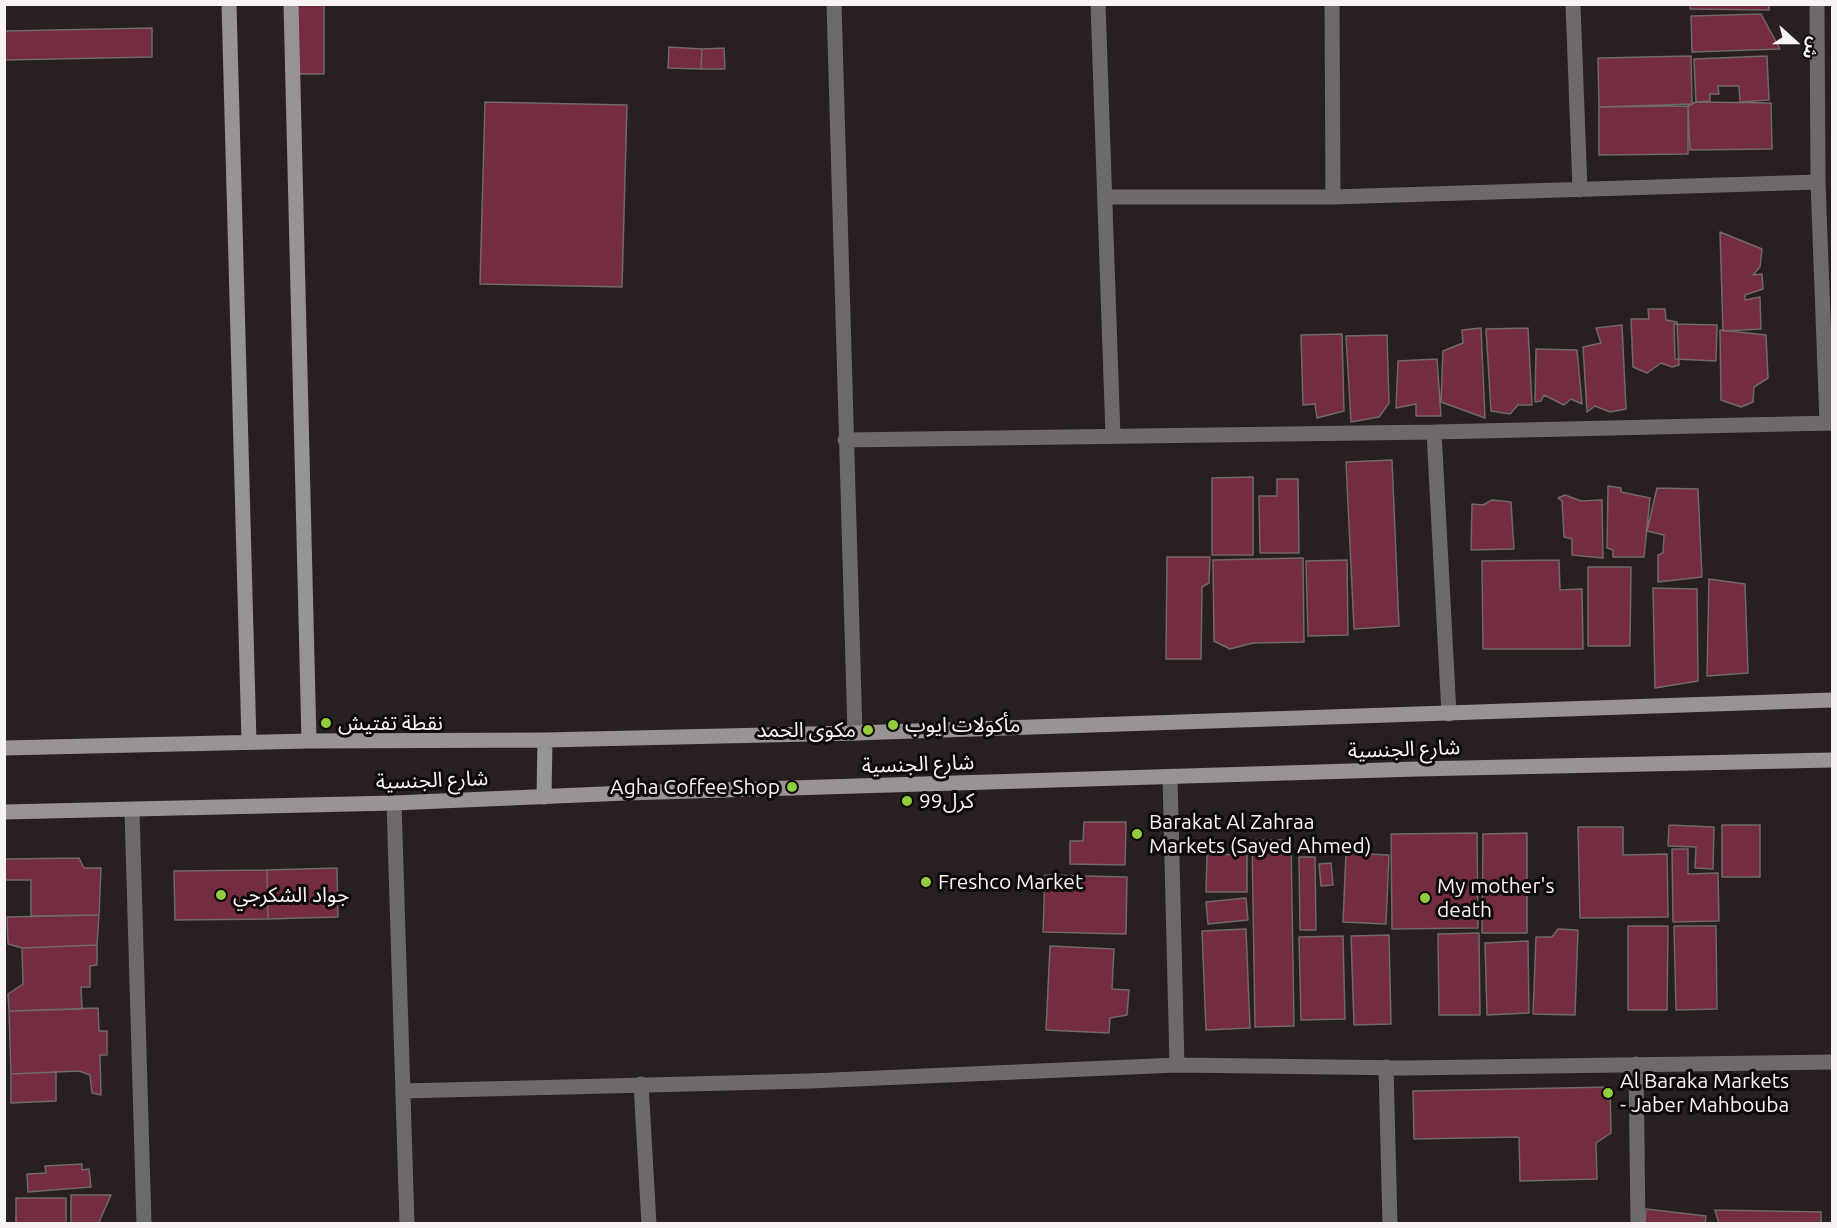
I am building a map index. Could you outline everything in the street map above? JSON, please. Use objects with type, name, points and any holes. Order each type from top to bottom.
[{"type":"main road","points":[[229,4],[249,742]]},
{"type":"main road","points":[[291,4],[309,741]]},
{"type":"main road","name":"شارع الجنسية","points":[[4,748],[855,733],[1833,700]]},
{"type":"main road","points":[[544,797],[545,740]]},
{"type":"main road","name":"شارع الجنسية","points":[[4,812],[394,803],[1417,769],[1833,760]]},
{"type":"street","points":[[834,4],[855,733]]},
{"type":"street","points":[[1098,4],[1113,436]]},
{"type":"street","points":[[1332,4],[1333,197]]},
{"type":"street","points":[[1573,4],[1580,190]]},
{"type":"street","points":[[845,440],[1434,432],[1830,423],[1818,182],[1816,4]]},
{"type":"street","points":[[1105,197],[1333,197],[1818,182]]},
{"type":"street","points":[[1434,432],[1449,714]]},
{"type":"street","points":[[1170,778],[1177,1065]]},
{"type":"street","points":[[394,803],[407,1224]]},
{"type":"street","points":[[132,810],[144,1224]]},
{"type":"street","points":[[403,1091],[810,1082],[1177,1065],[1386,1067],[1833,1062]]},
{"type":"street","points":[[1636,1064],[1638,1224]]},
{"type":"street","points":[[1386,1067],[1390,1224]]},
{"type":"street","points":[[641,1084],[649,1224]]},
{"type":"building","points":[[296,4],[324,4],[324,74],[296,74]]},
{"type":"building","points":[[1690,4],[1769,4],[1769,10],[1690,9]]},
{"type":"building","points":[[1761,14],[1780,49],[1692,52],[1691,16]]},
{"type":"building","points":[[152,28],[152,57],[4,60],[4,31]]},
{"type":"building","points":[[669,47],[702,49],[701,69],[668,68]]},
{"type":"building","points":[[724,48],[725,69],[701,69],[702,49]]},
{"type":"building","points":[[1691,56],[1692,104],[1599,107],[1598,58]]},
{"type":"building","points":[[1767,56],[1769,100],[1740,102],[1739,86],[1718,86],[1719,94],[1710,94],[1710,101],[1696,102],[1694,59]]},
{"type":"building","points":[[485,102],[627,105],[622,287],[480,284]]},
{"type":"building","points":[[1696,102],[1771,103],[1772,149],[1690,150],[1688,106]]},
{"type":"building","points":[[1688,106],[1688,154],[1599,155],[1599,107]]},
{"type":"building","points":[[1720,232],[1762,249],[1760,267],[1753,275],[1762,274],[1763,289],[1745,295],[1745,300],[1760,297],[1761,329],[1723,331]]},
{"type":"building","points":[[1648,309],[1665,309],[1666,320],[1677,322],[1679,365],[1672,367],[1661,363],[1647,373],[1633,367],[1631,319],[1649,319]]},
{"type":"building","points":[[1674,324],[1717,325],[1716,361],[1675,359]]},
{"type":"building","points":[[1622,325],[1626,409],[1610,412],[1595,406],[1587,412],[1583,347],[1601,343],[1596,328]]},
{"type":"building","points":[[1481,328],[1485,418],[1441,402],[1443,351],[1463,343],[1462,330]]},
{"type":"building","points":[[1528,328],[1532,405],[1518,405],[1510,414],[1491,411],[1486,329]]},
{"type":"building","points":[[1720,330],[1766,335],[1768,378],[1754,387],[1753,402],[1741,407],[1721,400]]},
{"type":"building","points":[[1342,334],[1344,411],[1317,418],[1315,404],[1303,405],[1301,335]]},
{"type":"building","points":[[1387,335],[1389,403],[1379,417],[1351,422],[1346,336]]},
{"type":"building","points":[[1536,349],[1577,350],[1582,404],[1571,399],[1564,405],[1544,395],[1541,401],[1535,402]]},
{"type":"building","points":[[1437,359],[1441,416],[1416,416],[1416,404],[1396,408],[1398,361]]},
{"type":"building","points":[[1392,460],[1399,626],[1354,629],[1346,462]]},
{"type":"building","points":[[1253,477],[1253,555],[1212,555],[1212,478]]},
{"type":"building","points":[[1277,479],[1298,479],[1299,553],[1260,553],[1259,496],[1277,496]]},
{"type":"building","points":[[1608,486],[1621,488],[1621,492],[1650,498],[1644,557],[1613,557],[1613,550],[1607,548]]},
{"type":"building","points":[[1657,488],[1698,489],[1702,577],[1658,582],[1658,555],[1663,553],[1664,535],[1647,531]]},
{"type":"building","points":[[1565,495],[1581,501],[1602,500],[1603,558],[1572,555],[1572,539],[1564,537],[1562,501],[1558,498]]},
{"type":"building","points":[[1492,500],[1511,502],[1514,549],[1471,550],[1472,504],[1483,505]]},
{"type":"building","points":[[1167,557],[1210,557],[1209,583],[1202,587],[1201,659],[1166,659]]},
{"type":"building","points":[[1303,558],[1304,642],[1253,643],[1230,649],[1214,641],[1213,560]]},
{"type":"building","points":[[1347,560],[1348,635],[1308,636],[1306,561]]},
{"type":"building","points":[[1559,560],[1560,590],[1582,589],[1583,649],[1483,649],[1482,561]]},
{"type":"building","points":[[1588,567],[1631,567],[1630,646],[1588,646]]},
{"type":"building","points":[[1709,579],[1745,584],[1748,673],[1707,676]]},
{"type":"building","points":[[1653,588],[1697,589],[1698,681],[1655,688]]},
{"type":"building","points":[[1084,822],[1126,822],[1125,865],[1070,864],[1070,841],[1083,841]]},
{"type":"building","points":[[1669,825],[1714,827],[1713,869],[1695,868],[1696,847],[1668,846]]},
{"type":"building","points":[[1722,825],[1760,825],[1760,877],[1722,877]]},
{"type":"building","points":[[1578,827],[1623,827],[1623,855],[1667,854],[1668,917],[1580,918]]},
{"type":"building","points":[[1477,833],[1478,928],[1392,929],[1391,834]]},
{"type":"building","points":[[1527,833],[1527,933],[1482,933],[1483,834]]},
{"type":"building","points":[[1252,840],[1291,840],[1294,1026],[1255,1027]]},
{"type":"building","points":[[1672,849],[1688,849],[1688,874],[1718,873],[1719,921],[1673,922]]},
{"type":"building","points":[[1346,853],[1389,855],[1386,924],[1343,922]]},
{"type":"building","points":[[1207,854],[1247,855],[1247,892],[1206,892]]},
{"type":"building","points":[[1299,857],[1315,857],[1316,930],[1300,930]]},
{"type":"building","points":[[79,858],[84,868],[101,868],[99,915],[31,916],[31,880],[4,880],[4,859]]},
{"type":"building","points":[[1331,863],[1333,885],[1321,886],[1319,864]]},
{"type":"building","points":[[337,868],[338,917],[268,919],[267,870]]},
{"type":"building","name":"جواد الشكرجي","points":[[267,870],[268,919],[175,920],[174,871]]},
{"type":"building","points":[[1045,875],[1127,877],[1126,934],[1043,932]]},
{"type":"building","points":[[1246,898],[1248,920],[1208,924],[1206,902]]},
{"type":"building","points":[[99,915],[97,945],[22,948],[8,944],[7,917]]},
{"type":"building","points":[[1628,926],[1668,926],[1667,1010],[1628,1010]]},
{"type":"building","points":[[1674,926],[1716,926],[1717,1009],[1676,1010]]},
{"type":"building","points":[[1246,929],[1250,1028],[1206,1030],[1202,931]]},
{"type":"building","points":[[1558,929],[1578,930],[1575,1015],[1533,1014],[1536,937],[1552,937]]},
{"type":"building","points":[[1479,933],[1480,1015],[1439,1015],[1438,934]]},
{"type":"building","points":[[1389,935],[1391,1024],[1354,1025],[1351,936]]},
{"type":"building","points":[[1343,936],[1345,1019],[1301,1020],[1299,937]]},
{"type":"building","points":[[1528,941],[1529,1013],[1487,1015],[1485,943]]},
{"type":"building","points":[[97,945],[97,965],[90,966],[90,987],[81,987],[82,1009],[9,1011],[8,994],[23,984],[22,948]]},
{"type":"building","points":[[1050,946],[1114,949],[1112,989],[1129,990],[1127,1015],[1110,1018],[1109,1033],[1046,1030]]},
{"type":"building","points":[[98,1008],[99,1031],[107,1031],[107,1055],[100,1055],[101,1095],[92,1093],[90,1075],[79,1071],[11,1074],[9,1011]]},
{"type":"building","points":[[56,1072],[56,1101],[11,1103],[11,1074]]},
{"type":"building","points":[[1610,1087],[1611,1133],[1596,1143],[1597,1179],[1520,1181],[1519,1137],[1414,1139],[1413,1091]]},
{"type":"building","points":[[82,1164],[82,1170],[89,1169],[91,1187],[28,1192],[27,1174],[46,1173],[45,1166]]},
{"type":"building","points":[[71,1195],[111,1195],[99,1222],[108,1224],[71,1224]]},
{"type":"building","points":[[16,1198],[66,1198],[66,1224],[16,1224]]},
{"type":"building","points":[[1646,1209],[1706,1216],[1705,1224],[1645,1224]]},
{"type":"building","points":[[1715,1210],[1821,1212],[1821,1224],[1719,1224]]},
{"type":"place","name":"نقطة تفتيش","points":[[326,723]]},
{"type":"place","name":"مأكولات ايوب","points":[[893,725]]},
{"type":"place","name":"مكوى الحمد","points":[[868,730]]},
{"type":"place","name":"Agha Coffee Shop","points":[[792,787]]},
{"type":"place","name":"كرل99","points":[[907,801]]},
{"type":"place","name":"Barakat Al Zahraa Markets (Sayed Ahmed)","points":[[1137,834]]},
{"type":"place","name":"Freshco Market","points":[[926,882]]},
{"type":"place","name":"جواد الشكرجي","points":[[221,895]]},
{"type":"place","name":"My mother's death","points":[[1425,898]]},
{"type":"place","name":"Al Baraka Markets - Jaber Mahbouba","points":[[1608,1093]]}]
